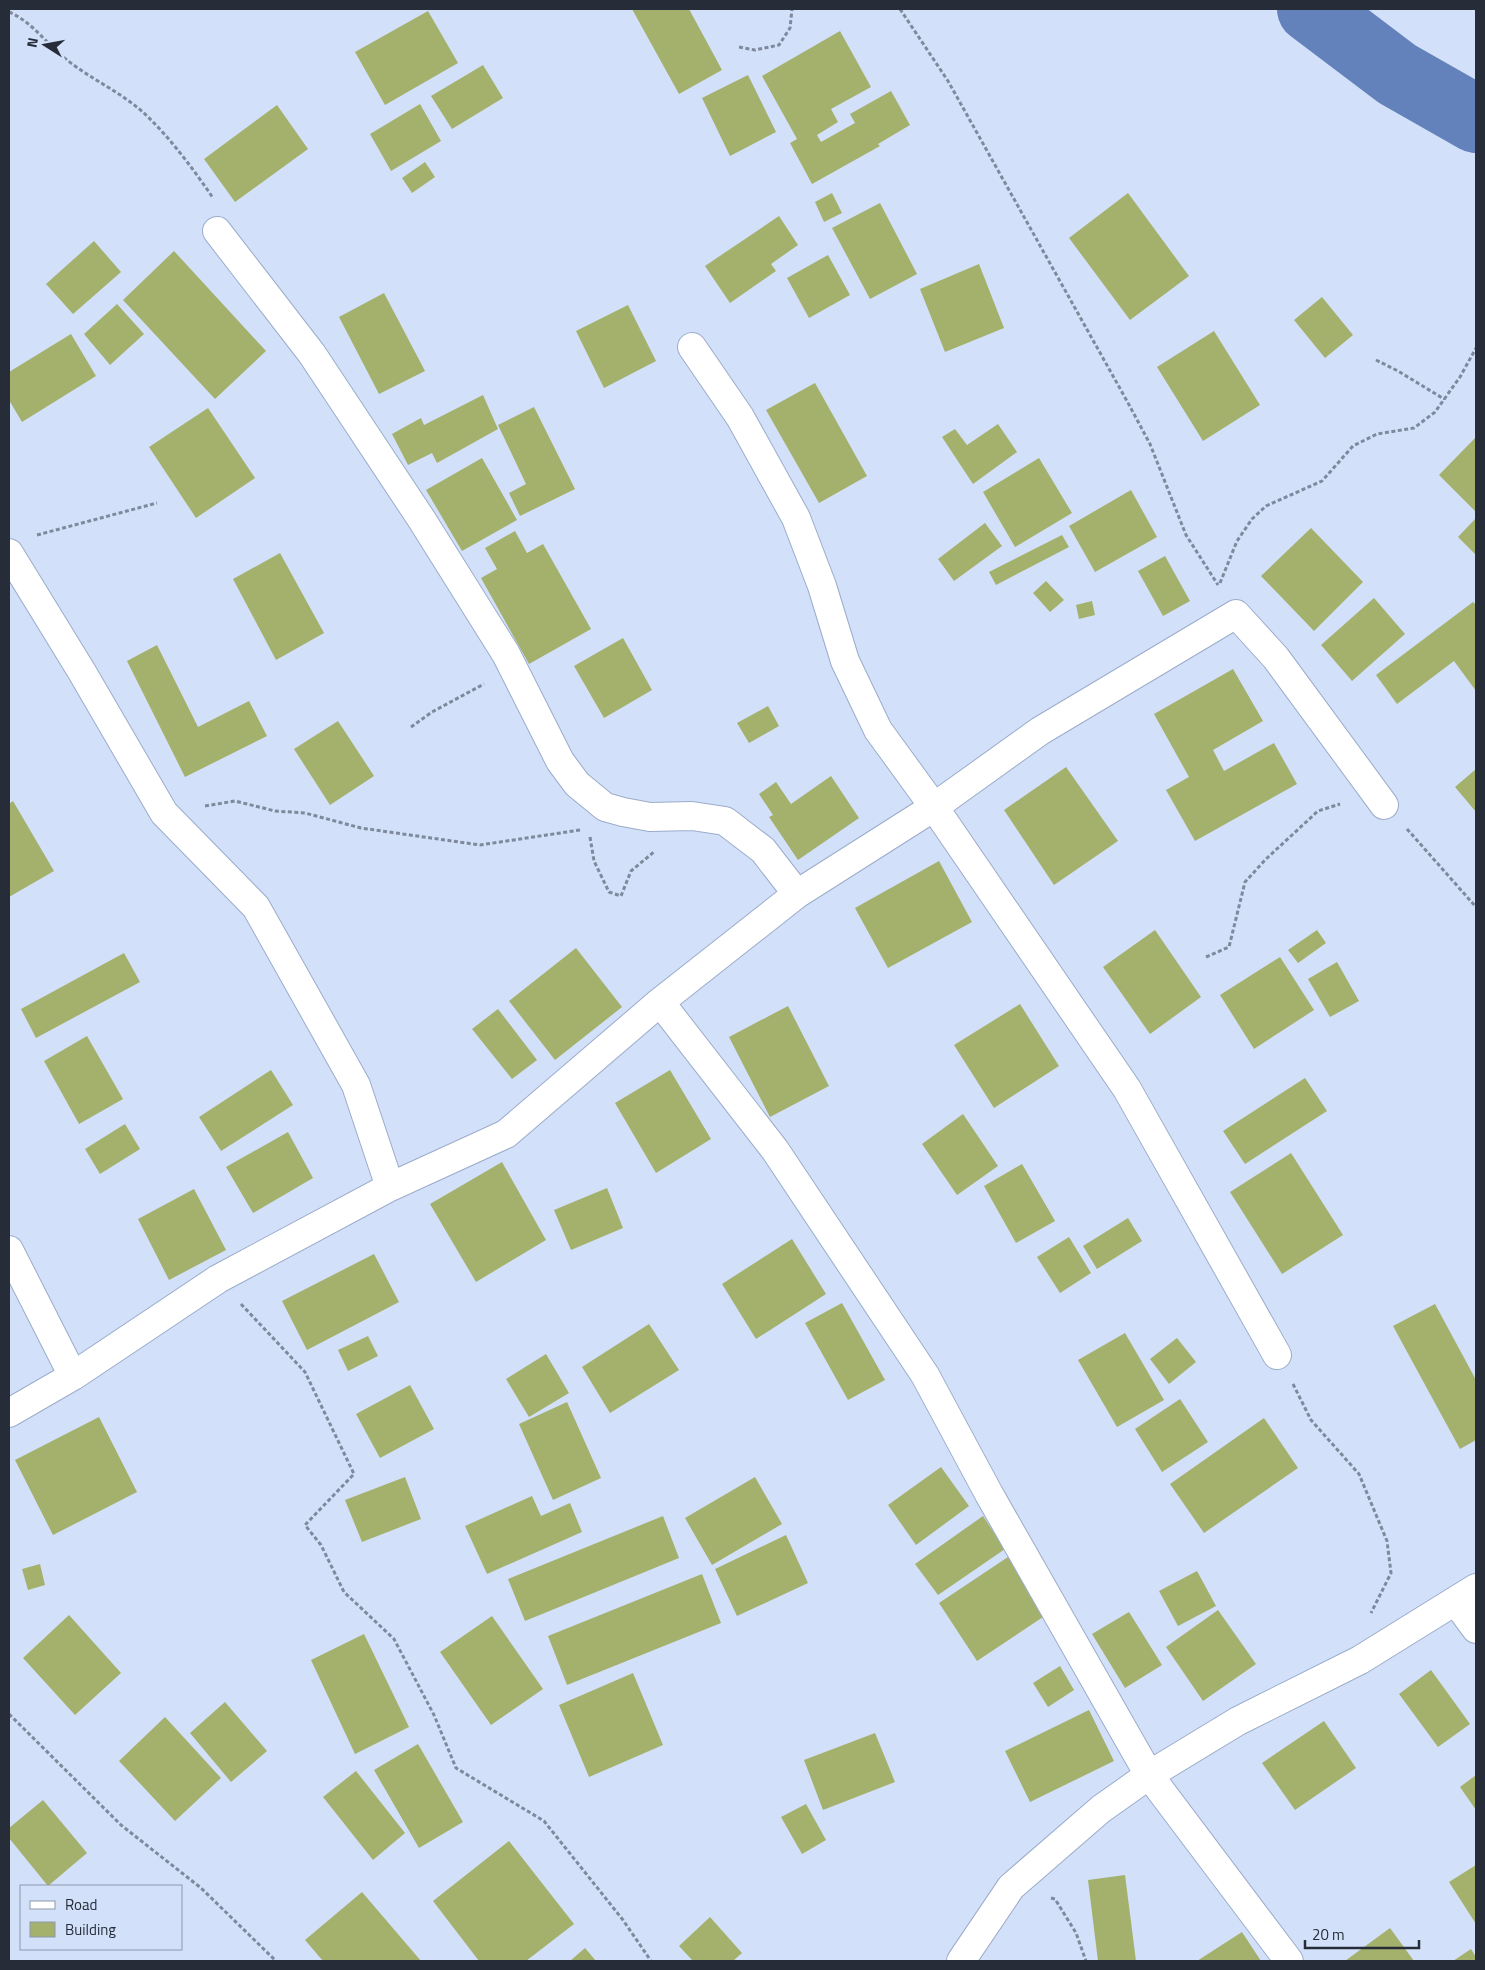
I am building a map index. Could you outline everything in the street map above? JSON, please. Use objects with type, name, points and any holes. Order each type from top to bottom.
[{"type":"street","points":[[217,231],[312,354],[422,520],[514,670],[560,761],[576,784],[604,807],[650,817],[692,816],[725,822],[763,850],[797,894]]},
{"type":"street","points":[[692,347],[740,417],[796,518],[822,586],[845,661],[878,730],[934,807],[1128,1089],[1277,1355]]},
{"type":"street","points":[[9,553],[82,672],[164,813],[256,907],[356,1085],[390,1187]]},
{"type":"street","points":[[9,1413],[73,1376],[218,1279],[390,1187],[506,1134],[660,1002],[797,894],[934,807],[1040,731],[1236,614],[1276,658],[1378,796]]},
{"type":"street","points":[[660,1002],[774,1150],[925,1375],[989,1494],[1148,1775],[1289,1961]]},
{"type":"street","points":[[9,1250],[73,1376]]},
{"type":"street","points":[[961,1961],[1011,1887],[1101,1809],[1148,1775],[1238,1721],[1360,1660],[1466,1595],[1476,1629]]},
{"type":"path","points":[[740,47],[756,50],[779,44],[790,28],[792,9]]},
{"type":"path","points":[[900,9],[948,81],[1127,401],[1150,444],[1186,535],[1236,614]]},
{"type":"path","points":[[9,12],[21,18],[68,61],[108,86],[145,115],[199,178],[222,212],[217,231]]},
{"type":"path","points":[[1218,586],[1236,541],[1252,519],[1266,506],[1322,481],[1340,464],[1353,446],[1377,434],[1414,428],[1434,412],[1476,348]]},
{"type":"path","points":[[1376,360],[1444,399]]},
{"type":"path","points":[[36,536],[157,503]]},
{"type":"path","points":[[411,727],[432,712],[514,670]]},
{"type":"path","points":[[1206,957],[1228,947],[1246,882],[1266,859],[1318,811],[1346,802],[1378,796],[1476,907]]},
{"type":"path","points":[[164,813],[235,801],[274,811],[305,814],[361,828],[480,845],[516,838],[589,829],[594,861],[609,892],[621,896],[631,870],[671,838],[692,816]]},
{"type":"path","points":[[218,1279],[304,1372],[354,1474],[305,1525],[321,1545],[344,1592],[394,1638],[434,1715],[456,1768],[544,1822],[623,1920],[651,1961]]},
{"type":"path","points":[[1277,1355],[1311,1420],[1359,1474],[1387,1542],[1391,1573],[1375,1602],[1360,1642],[1360,1660]]},
{"type":"path","points":[[9,1714],[122,1825],[201,1888],[276,1961]]},
{"type":"path","points":[[1011,1887],[1056,1899],[1076,1933],[1086,1961]]},
{"type":"building","points":[[632,9],[689,9],[722,70],[679,94]]},
{"type":"building","points":[[428,11],[458,63],[385,105],[355,52]]},
{"type":"building","points":[[840,31],[871,87],[831,109],[838,122],[817,135],[821,142],[855,123],[850,114],[891,91],[910,125],[878,144],[880,146],[812,184],[790,143],[797,139],[762,76]]},
{"type":"building","points":[[483,65],[503,98],[452,129],[431,96]]},
{"type":"building","points":[[748,75],[776,132],[730,156],[702,98]]},
{"type":"building","points":[[420,104],[441,141],[391,171],[370,134]]},
{"type":"building","points":[[277,105],[308,149],[235,202],[204,159]]},
{"type":"building","points":[[425,162],[435,177],[412,193],[402,178]]},
{"type":"building","points":[[832,193],[842,213],[824,222],[815,202]]},
{"type":"building","points":[[1128,193],[1189,276],[1130,320],[1069,238]]},
{"type":"building","points":[[880,203],[917,274],[870,299],[832,228]]},
{"type":"building","points":[[779,216],[798,245],[771,264],[776,271],[730,303],[705,266]]},
{"type":"building","points":[[94,241],[121,272],[73,314],[46,284]]},
{"type":"building","points":[[174,251],[266,351],[215,399],[123,300]]},
{"type":"building","points":[[828,255],[850,295],[809,318],[787,278]]},
{"type":"building","points":[[979,264],[1004,328],[945,352],[920,289]]},
{"type":"building","points":[[384,293],[425,371],[379,394],[339,317]]},
{"type":"building","points":[[1322,297],[1353,335],[1325,358],[1294,320]]},
{"type":"building","points":[[117,304],[144,334],[110,365],[84,334]]},
{"type":"building","points":[[628,305],[656,361],[604,388],[576,331]]},
{"type":"building","points":[[1214,331],[1260,405],[1203,441],[1157,367]]},
{"type":"building","points":[[71,334],[96,376],[22,422],[9,400],[9,372]]},
{"type":"building","points":[[815,383],[867,476],[819,503],[766,410]]},
{"type":"building","points":[[483,395],[498,429],[437,463],[432,453],[408,465],[392,434],[421,418],[424,425]]},
{"type":"building","points":[[534,407],[575,489],[520,516],[509,493],[526,484],[498,425]]},
{"type":"building","points":[[208,408],[255,478],[196,518],[149,447]]},
{"type":"building","points":[[998,424],[1017,452],[973,484],[942,437],[955,429],[967,445]]},
{"type":"building","points":[[1476,437],[1476,512],[1439,475]]},
{"type":"building","points":[[482,458],[517,520],[462,551],[426,490]]},
{"type":"building","points":[[1039,458],[1072,513],[1015,547],[983,492]]},
{"type":"building","points":[[1131,490],[1157,537],[1095,572],[1069,526]]},
{"type":"building","points":[[1476,518],[1476,555],[1458,537]]},
{"type":"building","points":[[985,523],[1002,546],[954,581],[938,559]]},
{"type":"building","points":[[1311,528],[1363,582],[1314,631],[1261,576]]},
{"type":"building","points":[[515,531],[527,553],[543,544],[591,629],[529,664],[481,578],[497,569],[485,548]]},
{"type":"building","points":[[1062,535],[1069,547],[996,585],[989,572]]},
{"type":"building","points":[[280,553],[324,633],[276,660],[233,579]]},
{"type":"building","points":[[1165,556],[1190,601],[1163,616],[1138,571]]},
{"type":"building","points":[[1046,581],[1064,600],[1050,612],[1033,593]]},
{"type":"building","points":[[1374,598],[1405,634],[1352,681],[1321,645]]},
{"type":"building","points":[[1092,601],[1095,615],[1079,619],[1076,605]]},
{"type":"building","points":[[1473,602],[1476,605],[1476,691],[1454,661],[1397,704],[1376,675]]},
{"type":"building","points":[[623,638],[652,690],[604,718],[574,666]]},
{"type":"building","points":[[157,645],[198,727],[249,701],[267,736],[185,777],[127,661]]},
{"type":"building","points":[[1233,669],[1263,721],[1213,750],[1224,771],[1274,743],[1297,784],[1195,841],[1166,790],[1189,777],[1154,714]]},
{"type":"building","points":[[768,706],[779,726],[749,743],[737,723]]},
{"type":"building","points":[[338,721],[374,776],[330,805],[294,749]]},
{"type":"building","points":[[1066,767],[1118,841],[1054,885],[1004,810]]},
{"type":"building","points":[[1476,769],[1476,812],[1455,787]]},
{"type":"building","points":[[831,776],[859,818],[798,860],[769,817],[773,815],[759,794],[776,782],[791,804]]},
{"type":"building","points":[[13,801],[54,871],[9,897],[9,804]]},
{"type":"building","points":[[939,861],[972,922],[888,968],[855,908]]},
{"type":"building","points":[[1155,930],[1201,997],[1150,1034],[1103,967]]},
{"type":"building","points":[[1317,930],[1326,943],[1298,963],[1288,950]]},
{"type":"building","points":[[576,948],[622,1007],[555,1060],[509,1001]]},
{"type":"building","points":[[124,953],[140,982],[36,1038],[21,1009]]},
{"type":"building","points":[[1280,957],[1314,1010],[1254,1049],[1220,995]]},
{"type":"building","points":[[1337,962],[1359,1001],[1330,1017],[1308,979]]},
{"type":"building","points":[[1020,1004],[1059,1066],[994,1108],[954,1045]]},
{"type":"building","points":[[788,1006],[829,1086],[770,1117],[729,1037]]},
{"type":"building","points":[[498,1009],[537,1060],[512,1079],[472,1029]]},
{"type":"building","points":[[87,1036],[123,1099],[79,1124],[44,1061]]},
{"type":"building","points":[[271,1070],[293,1105],[221,1151],[199,1117]]},
{"type":"building","points":[[670,1070],[711,1139],[656,1173],[615,1103]]},
{"type":"building","points":[[1305,1078],[1327,1111],[1245,1164],[1223,1131]]},
{"type":"building","points":[[963,1114],[998,1166],[957,1195],[922,1144]]},
{"type":"building","points":[[125,1124],[140,1149],[100,1174],[85,1149]]},
{"type":"building","points":[[288,1132],[313,1178],[253,1213],[226,1167]]},
{"type":"building","points":[[1291,1153],[1343,1235],[1282,1274],[1230,1192]]},
{"type":"building","points":[[502,1162],[546,1240],[476,1282],[430,1204]]},
{"type":"building","points":[[1022,1164],[1055,1221],[1016,1243],[984,1186]]},
{"type":"building","points":[[607,1188],[623,1228],[571,1250],[554,1210]]},
{"type":"building","points":[[194,1189],[226,1250],[169,1280],[138,1219]]},
{"type":"building","points":[[1128,1218],[1142,1241],[1097,1269],[1083,1246]]},
{"type":"building","points":[[1069,1237],[1091,1273],[1060,1293],[1037,1257]]},
{"type":"building","points":[[792,1239],[826,1294],[756,1339],[722,1284]]},
{"type":"building","points":[[374,1254],[399,1302],[307,1350],[282,1301]]},
{"type":"building","points":[[842,1303],[885,1380],[848,1400],[805,1323]]},
{"type":"building","points":[[1435,1304],[1476,1380],[1476,1440],[1460,1449],[1393,1326]]},
{"type":"building","points":[[649,1324],[679,1370],[610,1413],[582,1367]]},
{"type":"building","points":[[1125,1333],[1164,1400],[1117,1427],[1078,1360]]},
{"type":"building","points":[[368,1336],[378,1356],[348,1371],[338,1350]]},
{"type":"building","points":[[1177,1338],[1196,1362],[1169,1384],[1150,1359]]},
{"type":"building","points":[[546,1354],[569,1393],[529,1417],[506,1379]]},
{"type":"building","points":[[410,1385],[434,1429],[380,1458],[356,1414]]},
{"type":"building","points":[[1180,1399],[1208,1442],[1162,1472],[1135,1429]]},
{"type":"building","points":[[567,1402],[601,1478],[553,1500],[519,1424]]},
{"type":"building","points":[[99,1417],[137,1492],[53,1535],[15,1460]]},
{"type":"building","points":[[1264,1418],[1298,1468],[1204,1533],[1170,1484]]},
{"type":"building","points":[[941,1467],[969,1506],[916,1545],[888,1505]]},
{"type":"building","points":[[405,1477],[421,1519],[362,1542],[345,1500]]},
{"type":"building","points":[[755,1477],[782,1524],[712,1565],[685,1518]]},
{"type":"building","points":[[532,1496],[541,1516],[570,1503],[582,1532],[487,1574],[465,1526]]},
{"type":"building","points":[[663,1516],[679,1558],[525,1621],[508,1579]]},
{"type":"building","points":[[983,1516],[1005,1549],[938,1595],[915,1564]]},
{"type":"building","points":[[786,1535],[808,1583],[737,1616],[715,1569]]},
{"type":"building","points":[[1008,1557],[1046,1615],[977,1661],[939,1603]]},
{"type":"building","points":[[40,1564],[45,1585],[28,1590],[22,1569]]},
{"type":"building","points":[[1197,1571],[1216,1606],[1178,1626],[1159,1591]]},
{"type":"building","points":[[702,1574],[721,1623],[567,1685],[548,1636]]},
{"type":"building","points":[[1218,1610],[1256,1664],[1203,1701],[1166,1647]]},
{"type":"building","points":[[1129,1612],[1162,1665],[1125,1688],[1092,1634]]},
{"type":"building","points":[[69,1615],[121,1673],[75,1715],[23,1658]]},
{"type":"building","points":[[492,1616],[543,1689],[491,1725],[440,1652]]},
{"type":"building","points":[[364,1634],[409,1727],[355,1754],[311,1660]]},
{"type":"building","points":[[1060,1666],[1074,1690],[1048,1707],[1033,1683]]},
{"type":"building","points":[[1431,1670],[1470,1724],[1438,1747],[1399,1694]]},
{"type":"building","points":[[633,1673],[663,1745],[589,1777],[559,1705]]},
{"type":"building","points":[[225,1702],[267,1751],[231,1782],[190,1733]]},
{"type":"building","points":[[1089,1710],[1114,1761],[1030,1802],[1005,1751]]},
{"type":"building","points":[[165,1717],[221,1778],[175,1821],[119,1761]]},
{"type":"building","points":[[1324,1721],[1356,1768],[1295,1810],[1262,1763]]},
{"type":"building","points":[[875,1733],[895,1782],[823,1810],[804,1760]]},
{"type":"building","points":[[418,1744],[463,1822],[419,1848],[374,1770]]},
{"type":"building","points":[[356,1771],[405,1833],[373,1860],[323,1797]]},
{"type":"building","points":[[1476,1775],[1476,1810],[1460,1787]]},
{"type":"building","points":[[43,1800],[87,1853],[47,1885],[9,1838],[9,1828]]},
{"type":"building","points":[[806,1804],[826,1840],[802,1854],[781,1817]]},
{"type":"building","points":[[509,1841],[574,1924],[526,1961],[479,1961],[433,1901]]},
{"type":"building","points":[[1476,1865],[1476,1924],[1449,1882]]},
{"type":"building","points":[[1125,1875],[1136,1961],[1098,1961],[1088,1880]]},
{"type":"building","points":[[362,1892],[421,1961],[323,1961],[305,1940]]},
{"type":"building","points":[[710,1917],[742,1953],[733,1961],[693,1961],[679,1946]]},
{"type":"building","points":[[1390,1928],[1414,1961],[1345,1961]]},
{"type":"building","points":[[1242,1932],[1261,1961],[1197,1961]]},
{"type":"building","points":[[585,1948],[596,1961],[570,1961]]},
{"type":"building","points":[[1471,1949],[1476,1957],[1476,1961],[1453,1961]]},
{"type":"waterway","points":[[1311,9],[1397,74],[1476,119]]}]
